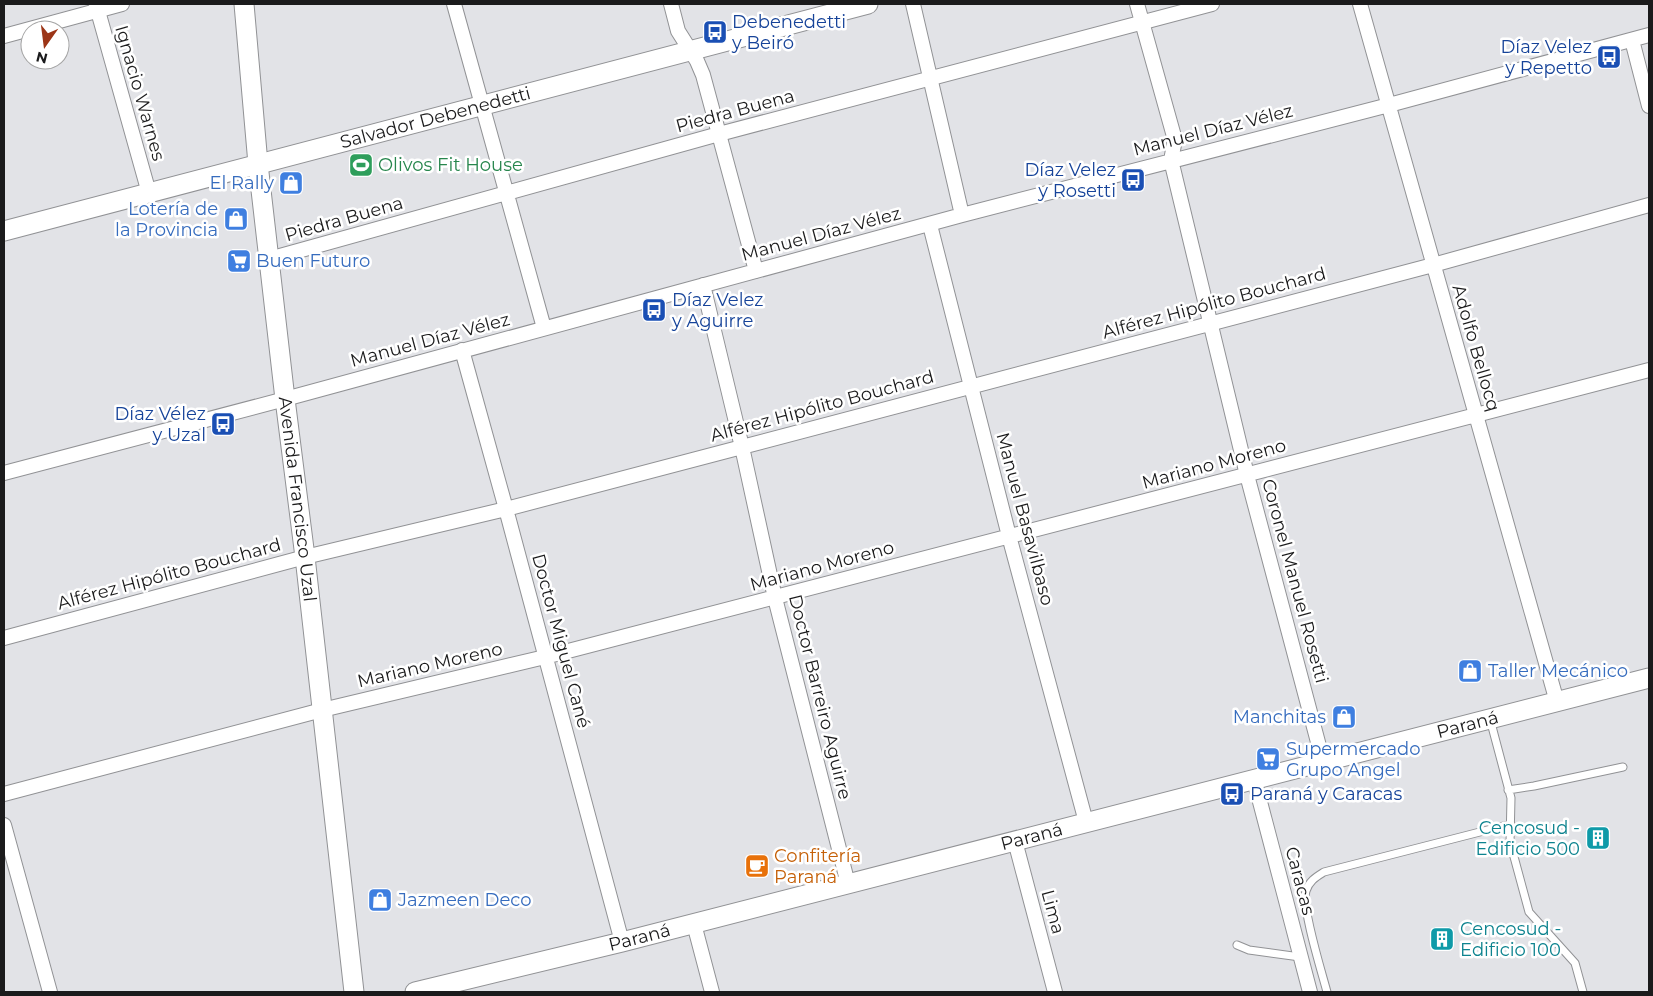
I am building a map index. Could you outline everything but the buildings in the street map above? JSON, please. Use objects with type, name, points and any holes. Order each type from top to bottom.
[{"type":"street","points":[[4,36],[96,7],[122,4]]},
{"type":"street","name":"Avenida Francisco Uzal","points":[[244,4],[258,164],[354,992]]},
{"type":"street","points":[[454,4],[544,328]]},
{"type":"street","points":[[671,4],[678,31],[690,49],[703,75],[756,271]]},
{"type":"street","name":"Salvador Debenedetti","points":[[4,231],[690,49],[868,4]]},
{"type":"street","points":[[913,4],[962,215]]},
{"type":"street","name":"Coronel Manuel Rosetti","points":[[1137,4],[1175,140],[1171,160],[1247,474],[1323,761]]},
{"type":"street","name":"Piedra Buena","points":[[269,259],[719,134],[1212,4]]},
{"type":"street","name":"Adolfo Bellocq","points":[[1360,4],[1558,702]]},
{"type":"street","name":"Ignacio Warnes","points":[[96,7],[149,193]]},
{"type":"street","name":"Manuel Díaz Vélez","points":[[4,473],[285,399],[962,215],[1390,105],[1649,35]]},
{"type":"street","points":[[1632,40],[1649,106]]},
{"type":"street","name":"Alférez Hipólito Bouchard","points":[[4,638],[305,557],[506,509],[742,447],[1433,265],[1649,205]]},
{"type":"street","name":"Manuel Basavilbaso","points":[[930,225],[1009,536],[1086,822]]},
{"type":"street","name":"Doctor Barreiro Aguirre","points":[[703,285],[742,447],[775,598],[848,884]]},
{"type":"street","name":"Doctor Miguel Cané","points":[[462,350],[622,942]]},
{"type":"street","name":"Mariano Moreno","points":[[4,794],[322,710],[545,658],[1649,370]]},
{"type":"street","name":"Paraná","points":[[415,992],[694,924],[1649,678]]},
{"type":"street","name":"Caracas","points":[[1254,779],[1310,992]]},
{"type":"street","points":[[4,825],[50,992]]},
{"type":"street","name":"Lima","points":[[1015,841],[1055,992]]},
{"type":"street","points":[[694,924],[712,992]]},
{"type":"lane","points":[[1490,718],[1511,798],[1512,824],[1510,842],[1529,912],[1575,963],[1583,992]]},
{"type":"lane","points":[[1508,790],[1623,767]]},
{"type":"lane","points":[[1327,992],[1306,909],[1305,893],[1310,882],[1324,872],[1512,824]]},
{"type":"lane","points":[[1237,945],[1249,950],[1300,956]]},
{"type":"place","name":"Debenedetti y Beiró","points":[[715,32]]},
{"type":"place","name":"Díaz Velez y Repetto","points":[[1609,57]]},
{"type":"place","name":"Olivos Fit House","points":[[361,165]]},
{"type":"place","name":"Díaz Velez y Rosetti","points":[[1133,180]]},
{"type":"place","name":"El Rally","points":[[291,183]]},
{"type":"place","name":"Lotería de la Provincia","points":[[236,219]]},
{"type":"place","name":"Buen Futuro","points":[[239,261]]},
{"type":"place","name":"Díaz Velez y Aguirre","points":[[654,310]]},
{"type":"place","name":"Díaz Vélez y Uzal","points":[[223,424]]},
{"type":"place","name":"Taller Mecánico","points":[[1470,671]]},
{"type":"place","name":"Manchitas","points":[[1344,717]]},
{"type":"place","name":"Supermercado Grupo Angel","points":[[1268,759]]},
{"type":"place","name":"Paraná y Caracas","points":[[1232,794]]},
{"type":"place","name":"Cencosud - Edificio 500","points":[[1598,838]]},
{"type":"place","name":"Confitería Paraná","points":[[757,866]]},
{"type":"place","name":"Jazmeen Deco","points":[[380,900]]},
{"type":"place","name":"Cencosud - Edificio 100","points":[[1442,939]]}]
